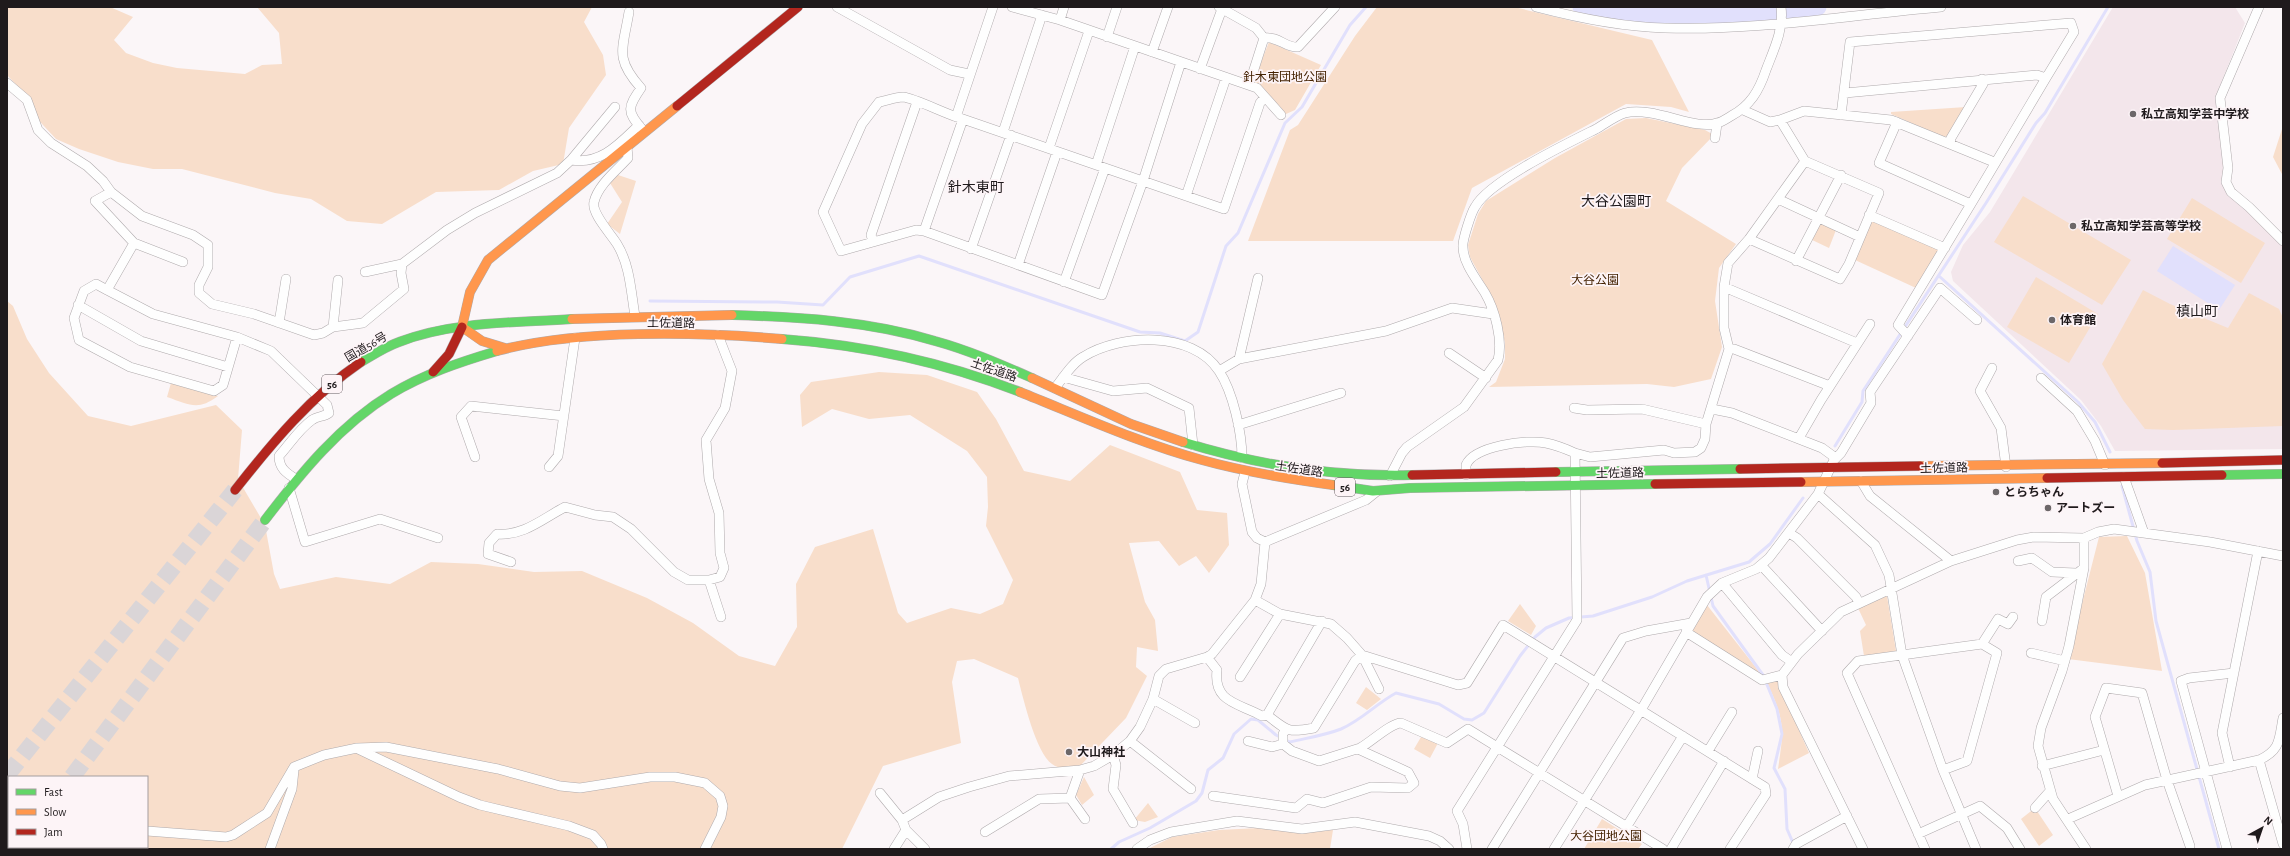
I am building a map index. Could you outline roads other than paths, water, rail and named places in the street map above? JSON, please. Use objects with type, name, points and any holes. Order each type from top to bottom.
[{"type":"main road","points":[[433,372],[449,354],[462,327],[470,287],[476,274],[488,260],[627,147],[642,129],[798,7]]},
{"type":"main road","name":"土佐道路","points":[[462,327],[635,316],[775,317],[846,323],[933,340],[994,362],[1055,388],[1131,424],[1193,445],[1242,458],[1296,468],[1353,474],[1466,475],[1832,464],[2006,467],[2283,460]]},
{"type":"main road","points":[[462,327],[472,338],[487,344],[506,348]]},
{"type":"main road","name":"国道56号","points":[[235,490],[264,453],[318,396],[351,368],[386,347],[424,334],[462,327]]},
{"type":"main road","name":"土佐道路","points":[[433,372],[506,348],[575,338],[639,334],[718,335],[788,338],[849,344],[922,359],[987,380],[1126,435],[1201,461],[1245,472],[1294,481],[1377,491],[1410,488],[1576,487],[2283,474]]},
{"type":"main road","name":"56","points":[[265,520],[296,479],[344,428],[390,395],[433,372]]},
{"type":"street","points":[[837,7],[950,70],[969,74]]},
{"type":"street","points":[[924,231],[960,118],[969,74],[993,7]]},
{"type":"street","points":[[1012,7],[1042,14],[1257,88],[1281,114]]},
{"type":"street","points":[[1060,20],[1064,7]]},
{"type":"street","points":[[1107,37],[1117,7]]},
{"type":"street","points":[[1152,52],[1168,7]]},
{"type":"street","points":[[1264,38],[1273,37],[1293,47],[1298,47],[1335,7]]},
{"type":"street","points":[[1536,7],[1612,24],[1665,28],[1783,22],[1941,7]]},
{"type":"street","points":[[1245,472],[1242,484],[1252,532],[1257,538],[1265,542],[1366,500],[1377,491],[1390,475],[1402,453],[1464,407],[1498,360],[1500,350],[1493,314],[1486,295],[1475,277],[1463,247],[1475,207],[1484,195],[1528,165],[1625,114],[1646,112],[1706,124],[1717,124],[1743,110],[1760,87],[1783,22],[1781,7]]},
{"type":"street","points":[[2259,7],[2220,98],[2228,168],[2226,182],[2231,192],[2249,206],[2283,241]]},
{"type":"street","points":[[1200,69],[1220,8],[1256,28],[1264,38]]},
{"type":"street","points":[[571,160],[583,162],[597,159],[610,152],[642,129],[630,113],[630,104],[642,88],[625,67],[622,57],[629,12]]},
{"type":"street","points":[[971,249],[1042,14]]},
{"type":"street","points":[[1841,115],[1845,93],[1850,42],[2071,23],[2074,32],[1994,162],[1971,204],[1898,325],[1904,332]]},
{"type":"street","points":[[1018,265],[1089,31]]},
{"type":"street","points":[[1249,85],[1264,38]]},
{"type":"street","points":[[1064,282],[1135,46]]},
{"type":"street","points":[[1181,62],[1143,181],[1102,295],[924,231],[916,230],[841,251],[823,212],[862,124],[879,102],[903,97],[960,118],[1007,133],[1053,150],[1100,166],[1143,181],[1186,196],[1224,209],[1260,103],[1265,97]]},
{"type":"street","points":[[1845,93],[1982,79],[2037,75],[2046,78]]},
{"type":"street","points":[[1186,196],[1226,78]]},
{"type":"street","points":[[1950,144],[1951,138],[1984,84],[1982,79]]},
{"type":"street","points":[[7,83],[27,100],[38,130],[51,143],[87,166],[103,181],[111,192],[142,216],[193,235],[208,245],[208,267],[199,285],[199,293],[212,304],[254,314],[314,335],[323,333],[333,327],[363,323],[404,289],[401,273],[402,264]]},
{"type":"street","points":[[873,241],[871,236],[917,102]]},
{"type":"street","points":[[365,272],[402,264],[447,230],[475,214],[558,173],[571,160],[615,107]]},
{"type":"street","points":[[1743,110],[1770,122],[1804,111],[1897,122],[1994,162]]},
{"type":"street","points":[[1749,239],[1796,261],[1840,279],[1849,264],[1879,193],[1805,161],[1780,120]]},
{"type":"street","points":[[1897,122],[1879,163],[1971,204]]},
{"type":"street","points":[[1715,138],[1717,124]]},
{"type":"street","points":[[627,147],[628,158],[599,191],[594,202],[595,211],[618,246],[626,262],[635,316]]},
{"type":"street","points":[[1466,475],[1466,465],[1468,460],[1473,456],[1495,447],[1518,442],[1545,442],[1590,457],[1664,450],[1674,453],[1695,452],[1701,448],[1705,439],[1706,424],[1730,349],[1724,328],[1724,287],[1728,263],[1749,239],[1805,161]]},
{"type":"street","points":[[1796,261],[1841,176]]},
{"type":"street","points":[[111,192],[95,201],[134,243],[183,262]]},
{"type":"street","points":[[1778,199],[1860,237]]},
{"type":"street","points":[[1869,215],[1945,248]]},
{"type":"street","points":[[107,290],[134,243]]},
{"type":"street","points":[[1239,359],[1258,278]]},
{"type":"street","points":[[279,323],[286,279]]},
{"type":"street","points":[[333,327],[338,280]]},
{"type":"street","points":[[238,337],[223,384],[214,390],[130,367],[80,340],[74,318],[84,291],[96,284],[153,314],[238,337],[271,351],[327,405],[329,412],[310,421],[279,456],[279,464],[285,472],[296,479]]},
{"type":"street","points":[[1724,287],[1857,344]]},
{"type":"street","points":[[1832,464],[1841,453],[1872,403],[1870,392],[1904,332],[1940,288],[1977,320]]},
{"type":"street","points":[[78,305],[141,341],[228,367]]},
{"type":"street","points":[[1219,371],[1239,359],[1386,331],[1452,308],[1493,314]]},
{"type":"street","points":[[1799,438],[1870,324]]},
{"type":"street","points":[[511,562],[488,554],[489,543],[497,534],[506,535],[526,530],[565,507],[595,515],[613,517],[631,529],[674,572],[688,580],[709,580],[720,577],[724,568],[720,553],[719,513],[709,479],[706,440],[725,408],[732,371],[718,335]]},
{"type":"street","points":[[549,467],[558,456],[575,338]]},
{"type":"street","points":[[1055,388],[1082,357],[1104,347],[1150,339],[1168,340],[1189,348],[1208,359],[1219,371],[1230,395],[1238,425],[1242,458]]},
{"type":"street","points":[[1730,349],[1830,386]]},
{"type":"street","points":[[1449,353],[1486,378]]},
{"type":"street","points":[[1992,368],[1980,391],[2001,428],[2006,467]]},
{"type":"street","points":[[1063,377],[1113,390],[1147,388],[1189,408],[1193,445]]},
{"type":"street","points":[[2041,378],[2077,411],[2095,441],[2105,464]]},
{"type":"street","points":[[1238,425],[1341,393]]},
{"type":"street","points":[[475,457],[461,417],[471,406],[564,416]]},
{"type":"street","points":[[1574,408],[1587,410],[1642,409],[1706,424]]},
{"type":"street","points":[[1554,849],[1640,710],[1707,597],[1718,586],[1762,566],[1818,494],[1825,482],[1832,464],[1833,456],[1822,448],[1732,413],[1712,409]]},
{"type":"street","points":[[1467,849],[1463,824],[1458,811],[1555,656],[1577,616],[1575,453]]},
{"type":"street","points":[[2124,477],[2143,533]]},
{"type":"street","points":[[1861,481],[1870,496],[1951,561]]},
{"type":"street","points":[[289,488],[305,542],[380,519],[438,538]]},
{"type":"street","points":[[1818,494],[1875,545],[1889,575],[1902,655],[1943,770],[1976,849]]},
{"type":"street","points":[[1686,632],[1766,680],[1782,675],[1792,662],[1841,612],[1891,587],[1951,561],[2016,540],[2034,537],[2084,538],[2098,532],[2114,529],[2283,556]]},
{"type":"street","points":[[1789,533],[1808,549],[1856,597],[1859,603]]},
{"type":"street","points":[[2084,538],[2084,568],[2065,661],[2041,728],[2038,746],[2042,766],[2053,798],[2086,849]]},
{"type":"street","points":[[902,820],[939,797],[969,787],[1009,776],[1080,770],[1113,756],[1130,741],[1140,727],[1153,699],[1159,676],[1166,669],[1207,657],[1255,600],[1261,584],[1265,542]]},
{"type":"street","points":[[2230,767],[2222,733],[2258,551]]},
{"type":"street","points":[[2018,561],[2032,558],[2052,572],[2076,573]]},
{"type":"street","points":[[1762,566],[1822,631]]},
{"type":"street","points":[[2042,621],[2046,597],[2084,568]]},
{"type":"street","points":[[709,580],[721,617]]},
{"type":"street","points":[[1718,586],[1777,649],[1792,662]]},
{"type":"street","points":[[1255,600],[1280,614],[1331,624],[1347,638],[1362,655],[1380,689]]},
{"type":"street","points":[[1240,677],[1280,614]]},
{"type":"street","points":[[1982,644],[1998,619],[2008,624],[2013,617]]},
{"type":"street","points":[[1266,715],[1322,622]]},
{"type":"street","points":[[1492,849],[1538,772],[1623,638],[1626,636],[1692,623]]},
{"type":"street","points":[[1362,655],[1458,685],[1467,683],[1503,625],[1765,787],[1766,794],[1730,849]]},
{"type":"street","points":[[1925,849],[1848,673],[1858,661],[1982,644],[1997,653],[1967,761],[1943,770]]},
{"type":"street","points":[[2031,653],[2065,661]]},
{"type":"street","points":[[1248,741],[1272,747],[1293,732],[1314,728],[1356,661],[1362,655]]},
{"type":"street","points":[[1207,657],[1217,670],[1215,682],[1218,690],[1225,697],[1262,716],[1266,715]]},
{"type":"street","points":[[2227,849],[2180,681],[2189,678],[2234,673]]},
{"type":"street","points":[[1782,675],[1783,687],[1863,849]]},
{"type":"street","points":[[2118,796],[2095,717],[2106,688],[2142,693],[2167,780],[2190,846]]},
{"type":"street","points":[[1153,699],[1195,723]]},
{"type":"street","points":[[1708,751],[1732,712]]},
{"type":"street","points":[[1266,715],[1284,737],[1292,750],[1319,761],[1360,748],[1372,742],[1395,723],[1401,723],[1447,743],[1468,729],[1663,849]]},
{"type":"street","points":[[2068,819],[2145,785],[2259,760],[2271,754],[2278,745],[2283,718]]},
{"type":"street","points":[[1627,826],[1683,736]]},
{"type":"street","points":[[1130,741],[1191,789]]},
{"type":"street","points":[[148,831],[226,837],[233,835],[268,814],[294,767],[324,755],[357,748],[386,747],[498,769],[560,786],[580,788],[650,777],[675,777],[705,783],[720,796],[723,806],[721,817],[704,849]]},
{"type":"street","points":[[357,748],[459,797],[480,805],[570,826],[593,835],[601,844],[603,849]]},
{"type":"street","points":[[1213,796],[1296,808],[1306,799],[1323,803],[1371,787],[1408,788],[1414,783],[1408,772],[1360,750],[1360,748]]},
{"type":"street","points":[[2042,766],[2104,750]]},
{"type":"street","points":[[1752,779],[1758,751]]},
{"type":"street","points":[[1113,756],[1116,765],[1113,789],[1133,823]]},
{"type":"street","points":[[2259,760],[2283,844]]},
{"type":"street","points":[[1671,849],[1724,761]]},
{"type":"street","points":[[270,849],[292,789],[294,767]]},
{"type":"street","points":[[1070,798],[1080,770]]},
{"type":"street","points":[[2035,808],[2050,791]]},
{"type":"street","points":[[880,792],[902,820],[906,830],[925,849]]},
{"type":"street","points":[[1070,798],[1085,819]]},
{"type":"street","points":[[985,832],[1038,799],[1070,798]]},
{"type":"street","points":[[1918,834],[1980,806],[2007,828],[2020,849]]},
{"type":"street","points":[[1794,847],[1847,816]]},
{"type":"street","points":[[1137,849],[1150,840],[1171,832],[1237,821],[1302,830],[1354,822],[1430,836],[1449,849]]},
{"type":"street","points":[[894,849],[906,830]]},
{"type":"water","points":[[2173,246],[2235,285],[2219,310],[2157,271]]},
{"type":"waterway","points":[[650,301],[777,302],[823,305],[850,277],[919,256],[1140,332],[1160,333],[1185,341],[1198,332],[1226,246],[1238,233],[1285,123],[1302,107],[1350,25],[1366,7]]},
{"type":"waterway","points":[[1581,7],[1653,16],[1735,15],[1818,7]]},
{"type":"waterway","points":[[1835,446],[1862,402],[1863,391],[1986,203],[2036,123],[2045,113],[2108,7]]},
{"type":"waterway","points":[[1939,276],[2078,402],[2095,422],[2110,452]]},
{"type":"waterway","points":[[2122,486],[2137,541],[2150,572],[2156,621],[2219,849]]},
{"type":"waterway","points":[[1111,849],[1119,842],[1150,828],[1196,801],[1202,793],[1208,770],[1223,758],[1234,734],[1251,719],[1258,720],[1276,735],[1290,742],[1323,735],[1341,729],[1356,721],[1396,693],[1439,704],[1464,719],[1472,720],[1484,713],[1520,656],[1535,637],[1546,628],[1569,618],[1593,616],[1652,597],[1687,581],[1749,562],[1770,544],[1803,498]]},
{"type":"waterway","points":[[1706,575],[1713,606],[1763,675],[1777,709],[1782,734],[1774,768],[1785,789],[1787,829],[1794,845]]},
{"type":"tunnel","points":[[7,775],[235,490]]},
{"type":"tunnel","points":[[73,776],[265,520]]},
{"type":"place","name":"私立高知学芸中学校","points":[[2133,114]]},
{"type":"place","name":"私立高知学芸高等学校","points":[[2073,226]]},
{"type":"place","name":"体育館","points":[[2052,320]]},
{"type":"place","name":"とらちゃん","points":[[1996,492]]},
{"type":"place","name":"アートズー","points":[[2048,508]]},
{"type":"place","name":"大山神社","points":[[1069,752]]},
{"type":"district","name":"針木東町","points":[[976,188]]},
{"type":"district","name":"大谷公園町","points":[[1616,202]]},
{"type":"district","name":"槙山町","points":[[2197,312]]},
{"type":"park label","name":"針木東団地公園","points":[[1285,77]]},
{"type":"park label","name":"大谷公園","points":[[1595,280]]},
{"type":"park label","name":"大谷団地公園","points":[[1606,836]]}]
